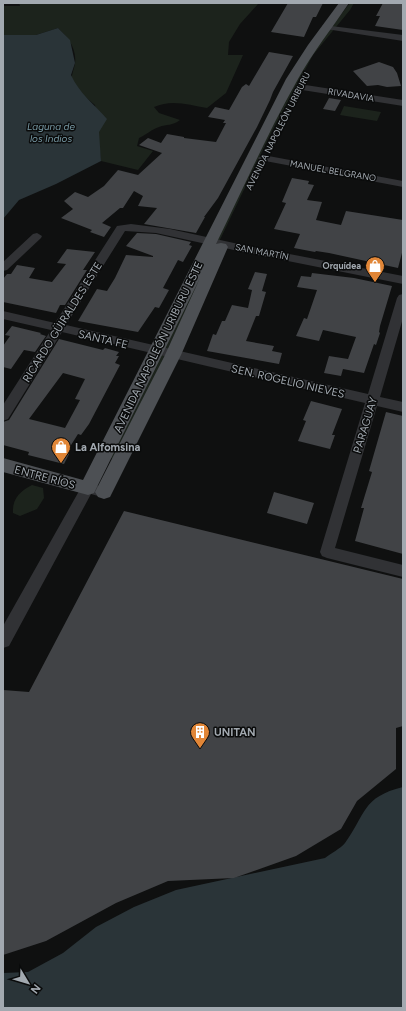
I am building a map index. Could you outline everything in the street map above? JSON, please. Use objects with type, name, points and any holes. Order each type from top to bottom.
[{"type":"main road","name":"AVENIDA NAPOLEÓN URIBURU","points":[[216,243],[254,153],[292,79],[350,5]]},
{"type":"main road","name":"AVENIDA NAPOLEÓN URIBURU","points":[[216,243],[332,28]]},
{"type":"main road","name":"AVENIDA NAPOLEÓN URIBURU ESTE","points":[[96,490],[157,351],[216,243]]},
{"type":"main road","name":"AVENIDA NAPOLEÓN URIBURU ESTE","points":[[96,490],[172,355],[216,243]]},
{"type":"main road","name":"ENTRE RÍOS","points":[[3,465],[96,490]]},
{"type":"street","points":[[332,28],[403,38]]},
{"type":"street","name":"RIVADAVIA","points":[[299,87],[403,103]]},
{"type":"street","name":"MANUEL BELGRANO","points":[[263,158],[403,184]]},
{"type":"street","name":"SAN MARTÍN","points":[[121,228],[128,226],[143,228],[403,280]]},
{"type":"street","name":"RICARDO GÜIRALDES ESTE","points":[[3,416],[121,228]]},
{"type":"street","points":[[3,268],[37,236]]},
{"type":"street","name":"PARAGUAY","points":[[403,298],[327,552],[403,571]]},
{"type":"street","name":"SANTA FE","points":[[3,315],[172,355]]},
{"type":"street","name":"SEN. ROGELIO NIEVES","points":[[172,355],[403,407]]},
{"type":"street","name":"AVENIDA NAPOLEÓN URIBURU ESTE","points":[[3,641],[96,490]]},
{"type":"shaded area","points":[[19,3],[259,3],[240,24],[229,42],[228,55],[243,55],[226,93],[207,108],[174,103],[167,103],[154,107],[159,113],[180,120],[172,124],[156,128],[139,138],[137,146],[153,151],[138,170],[101,161],[95,105],[71,85],[75,64],[75,53],[71,44],[58,28],[36,35],[3,35],[3,6],[20,6]]},
{"type":"shaded area","points":[[350,3],[354,3],[350,10],[313,55],[272,131],[115,459],[109,458],[269,131],[309,55]]},
{"type":"shaded area","points":[[344,106],[381,112],[377,121],[340,115]]},
{"type":"shaded area","points":[[32,485],[43,488],[44,498],[37,509],[20,516],[13,513],[15,500],[20,493]]},
{"type":"water","name":"Laguna de los Indios","points":[[58,28],[70,40],[75,63],[71,75],[74,81],[82,93],[107,119],[99,132],[101,161],[56,184],[19,200],[3,219],[3,35],[36,35]]},
{"type":"water","points":[[403,787],[403,1008],[3,1008],[3,973],[28,972],[63,953],[96,927],[134,907],[176,890],[325,858],[345,843],[366,808],[372,801],[390,791]]},
{"type":"building","points":[[288,3],[323,3],[316,17],[313,17],[304,37],[271,32]]},
{"type":"building","points":[[383,3],[403,3],[403,30],[375,26],[380,16],[376,16]]},
{"type":"building","points":[[269,52],[293,56],[273,92],[257,127],[218,198],[204,217],[196,233],[144,224],[157,208],[138,206],[143,196],[134,191],[123,208],[120,208],[102,223],[111,227],[104,237],[90,232],[92,230],[61,218],[73,209],[64,201],[75,192],[88,197],[104,186],[118,170],[138,175],[162,153],[139,145],[148,138],[161,143],[167,134],[184,138],[216,142],[226,123],[223,123],[225,120],[208,117],[215,107],[229,110],[242,87],[246,84],[249,86]]},
{"type":"building","points":[[379,62],[393,67],[397,73],[401,86],[367,86],[353,71]]},
{"type":"building","points":[[329,98],[341,100],[335,111],[323,109]]},
{"type":"building","points":[[292,178],[309,181],[308,184],[314,185],[307,200],[322,202],[316,220],[341,225],[346,211],[403,220],[403,249],[398,268],[329,253],[294,248],[300,234],[274,229],[286,203],[282,202]]},
{"type":"building","points":[[137,233],[156,234],[191,242],[189,245],[192,246],[183,262],[178,260],[163,288],[169,290],[159,308],[155,307],[138,332],[78,321],[97,289],[107,291],[126,255],[153,257],[126,246]]},
{"type":"building","points":[[67,249],[95,252],[83,270],[87,270],[65,305],[60,305],[56,313],[3,302],[3,279],[7,274],[11,274],[17,265],[35,268],[29,278],[52,282],[66,264],[57,263]]},
{"type":"building","points":[[255,272],[267,274],[262,291],[266,292],[259,316],[256,316],[246,341],[274,346],[272,351],[282,353],[279,364],[207,351],[213,334],[216,335],[222,321],[225,321],[232,305],[248,308],[252,290],[248,289]]},
{"type":"building","points":[[312,273],[354,278],[392,286],[380,326],[380,333],[376,345],[374,344],[364,373],[343,369],[341,376],[324,373],[329,356],[348,359],[356,337],[323,330],[319,341],[296,336],[304,318],[307,319],[317,290],[297,287],[301,276],[311,277]]},
{"type":"building","points":[[12,326],[41,333],[40,334],[46,336],[35,352],[24,350],[11,369],[3,367],[3,346],[10,336],[5,335]]},
{"type":"building","points":[[59,339],[103,350],[105,348],[119,352],[116,356],[119,356],[115,363],[120,365],[89,424],[81,435],[78,434],[66,453],[69,454],[64,464],[28,455],[29,452],[3,445],[3,422],[9,420]],"holes":[[[63,373],[85,379],[75,399],[80,400],[65,428],[29,419]]]},
{"type":"building","points":[[311,401],[342,409],[332,435],[335,435],[330,449],[298,441],[306,421],[303,420]]},
{"type":"building","points":[[386,412],[403,416],[403,554],[355,541],[364,508],[361,508],[372,472],[369,471]]},
{"type":"building","points":[[274,492],[314,503],[307,524],[267,513]]},
{"type":"building","name":"UNITAN","points":[[124,511],[403,579],[403,726],[396,728],[396,769],[357,801],[341,829],[296,856],[234,878],[168,881],[116,903],[46,941],[3,955],[3,690],[29,692]]},
{"type":"place","name":"Orquídea","points":[[375,283]]},
{"type":"place","name":"La Alfomsina","points":[[61,464]]},
{"type":"place","name":"UNITAN","points":[[200,749]]}]
